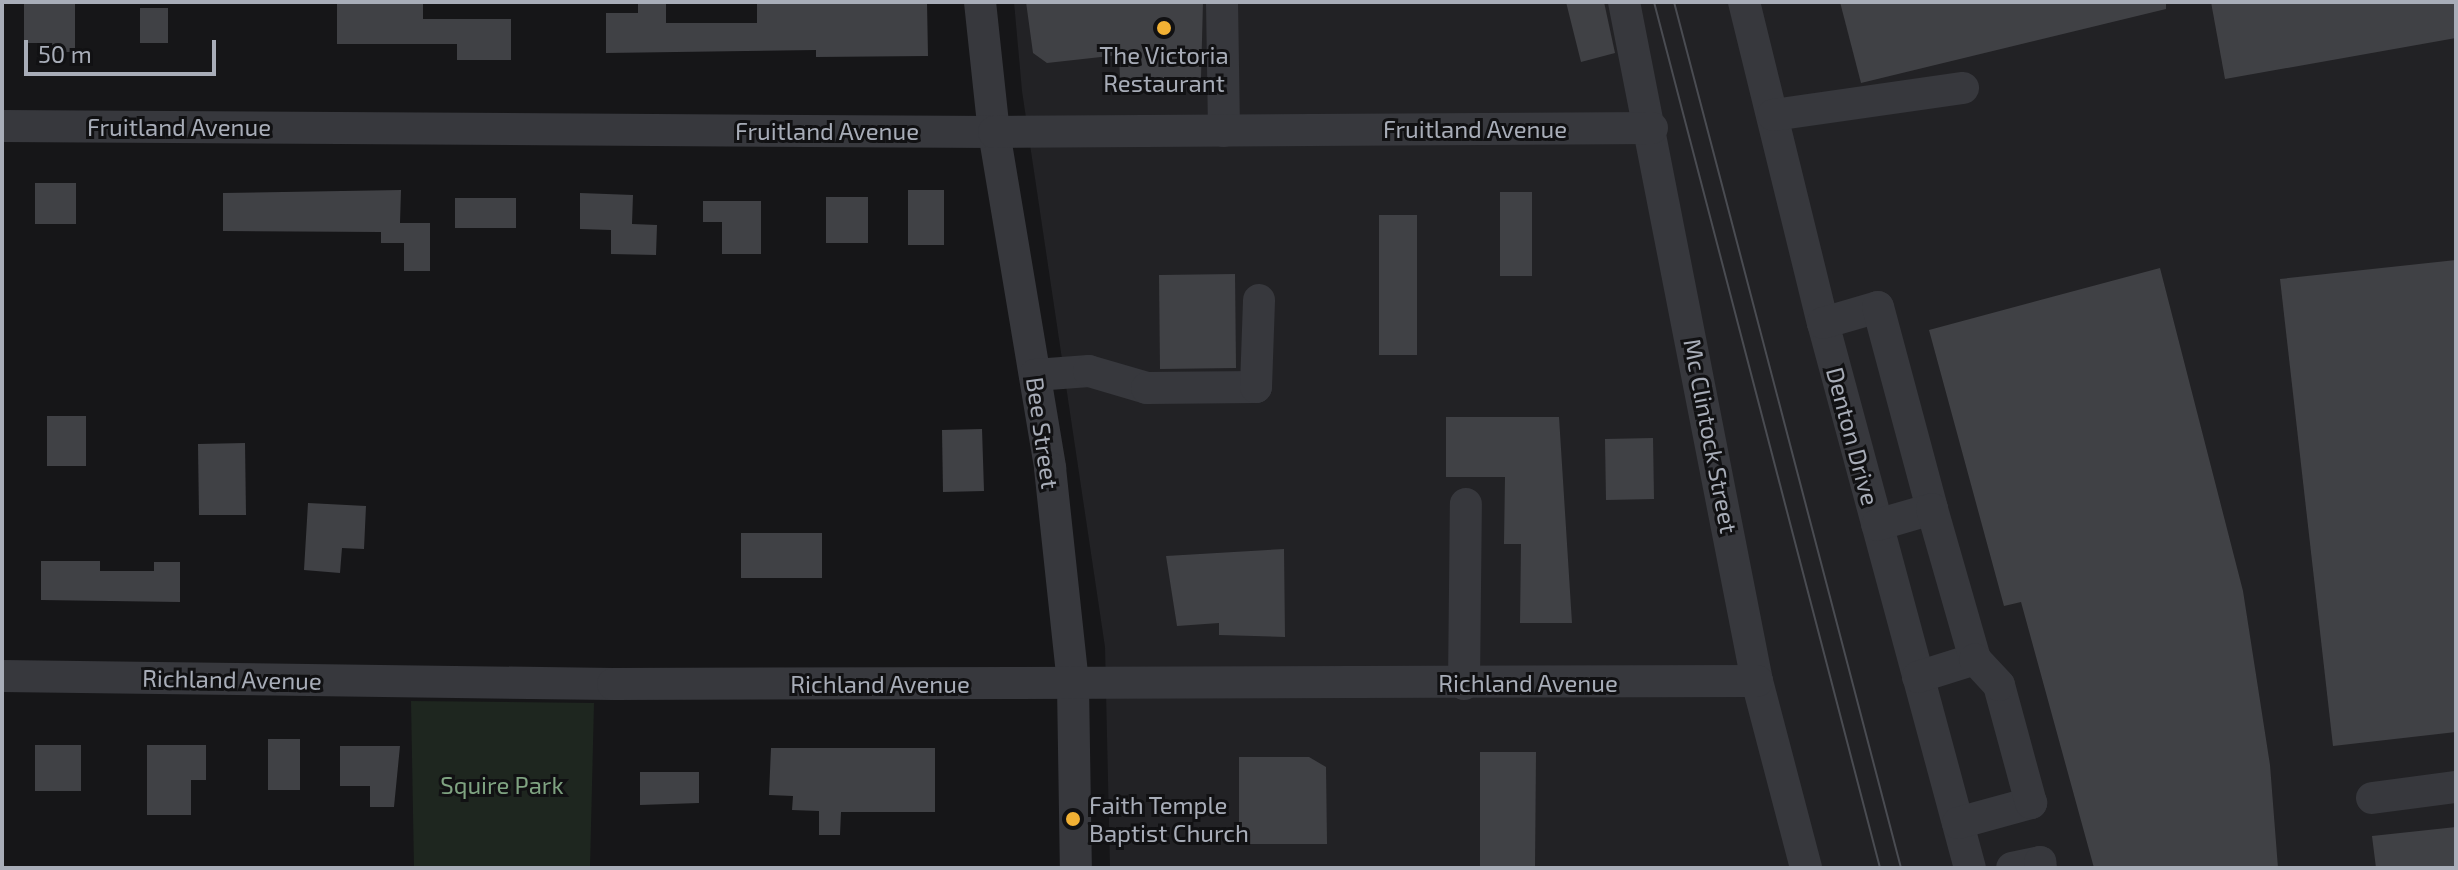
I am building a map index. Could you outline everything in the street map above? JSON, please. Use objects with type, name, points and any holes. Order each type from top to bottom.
[{"type":"street","name":"Bee Street","points":[[980,2],[994,132],[1035,375],[1073,685],[1076,868]]},
{"type":"street","points":[[1222,2],[1224,131]]},
{"type":"street","name":"Mc Clintock Street","points":[[1624,2],[1652,128],[1757,681],[1806,868]]},
{"type":"street","name":"Denton Drive","points":[[1744,2],[1823,323],[1970,868]]},
{"type":"street","points":[[1773,115],[1963,88]]},
{"type":"street","name":"Fruitland Avenue","points":[[2,126],[994,132],[1652,128]]},
{"type":"street","points":[[1035,375],[1089,371],[1147,388],[1256,387],[1259,300]]},
{"type":"street","points":[[1823,323],[1878,307],[1975,659],[1999,685],[2031,803],[1958,823]]},
{"type":"street","points":[[1464,684],[1466,504]]},
{"type":"street","points":[[1877,525],[1932,509]]},
{"type":"street","points":[[1918,677],[1975,659]]},
{"type":"street","name":"Richland Avenue","points":[[2,676],[1073,685],[1757,681]]},
{"type":"street","points":[[2372,798],[2456,787]]},
{"type":"street","points":[[2012,868],[2040,862],[2041,868]]},
{"type":"shaded area","points":[[1014,2],[2456,2],[2456,868],[1110,868],[1105,647],[1022,91]]},
{"type":"green space","name":"Squire Park","points":[[411,701],[594,703],[590,868],[414,868]]},
{"type":"building","points":[[24,2],[75,2],[75,52],[43,52],[43,43],[24,43]]},
{"type":"building","points":[[337,2],[423,2],[423,19],[511,19],[511,60],[457,60],[457,44],[337,44]]},
{"type":"building","points":[[638,2],[666,2],[666,23],[757,23],[757,2],[927,2],[928,56],[816,57],[816,50],[606,53],[606,13],[638,13]]},
{"type":"building","points":[[1026,2],[1203,2],[1201,78],[1120,79],[1119,55],[1047,63],[1033,53]]},
{"type":"building","points":[[1566,2],[1604,2],[1615,53],[1581,62]]},
{"type":"building","points":[[1840,2],[2166,2],[2166,9],[1861,83]]},
{"type":"building","points":[[2211,2],[2456,2],[2456,38],[2225,79]]},
{"type":"building","points":[[140,8],[168,8],[168,43],[140,43]]},
{"type":"building","points":[[35,183],[76,183],[76,224],[35,224]]},
{"type":"building","points":[[401,190],[400,223],[430,223],[430,271],[404,271],[404,243],[381,243],[381,232],[223,231],[223,193]]},
{"type":"building","points":[[908,190],[944,190],[944,245],[908,245]]},
{"type":"building","points":[[1500,192],[1532,192],[1532,276],[1500,276]]},
{"type":"building","points":[[580,193],[633,195],[632,224],[657,225],[656,255],[611,254],[611,230],[580,229]]},
{"type":"building","points":[[826,197],[868,197],[868,243],[826,243]]},
{"type":"building","points":[[455,198],[516,198],[516,228],[455,228]]},
{"type":"building","points":[[703,201],[761,201],[761,254],[722,254],[722,222],[703,222]]},
{"type":"building","points":[[1379,215],[1417,215],[1417,355],[1379,355]]},
{"type":"building","points":[[2456,260],[2456,732],[2333,746],[2280,279]]},
{"type":"building","points":[[2160,268],[2243,591],[2270,765],[2278,868],[2094,868],[2021,602],[2004,606],[1929,330]]},
{"type":"building","points":[[1235,274],[1236,368],[1160,369],[1159,275]]},
{"type":"building","points":[[47,416],[86,416],[86,466],[47,466]]},
{"type":"building","points":[[1446,417],[1559,417],[1572,623],[1520,623],[1521,544],[1504,544],[1505,477],[1446,477]]},
{"type":"building","points":[[982,429],[984,491],[943,492],[942,430]]},
{"type":"building","points":[[1653,438],[1654,499],[1606,500],[1605,439]]},
{"type":"building","points":[[245,443],[246,515],[199,515],[198,444]]},
{"type":"building","points":[[308,503],[366,506],[364,549],[342,548],[340,573],[304,570]]},
{"type":"building","points":[[741,533],[822,533],[822,578],[741,578]]},
{"type":"building","points":[[1284,549],[1285,637],[1219,635],[1219,623],[1177,626],[1166,556]]},
{"type":"building","points":[[41,561],[100,561],[100,571],[154,571],[154,562],[180,562],[180,602],[41,600]]},
{"type":"building","points":[[268,739],[300,739],[300,790],[268,790]]},
{"type":"building","points":[[35,745],[81,745],[81,791],[35,791]]},
{"type":"building","points":[[147,745],[206,745],[206,780],[191,780],[191,815],[147,815]]},
{"type":"building","points":[[340,746],[400,746],[394,807],[370,807],[370,786],[340,786]]},
{"type":"building","points":[[771,748],[935,748],[935,812],[841,812],[840,835],[819,835],[819,811],[792,810],[793,796],[769,795]]},
{"type":"building","points":[[1480,752],[1536,752],[1535,868],[1480,868]]},
{"type":"building","points":[[1239,757],[1309,757],[1326,767],[1327,844],[1239,844]]},
{"type":"building","points":[[640,772],[699,772],[699,803],[640,805]]},
{"type":"building","points":[[2456,827],[2456,868],[2376,868],[2372,836]]},
{"type":"tram line","points":[[1654,2],[1880,868]]},
{"type":"tram line","points":[[1674,2],[1901,868]]},
{"type":"place","name":"The Victoria Restaurant","points":[[1164,28]]},
{"type":"place","name":"Faith Temple Baptist Church","points":[[1073,819]]}]
